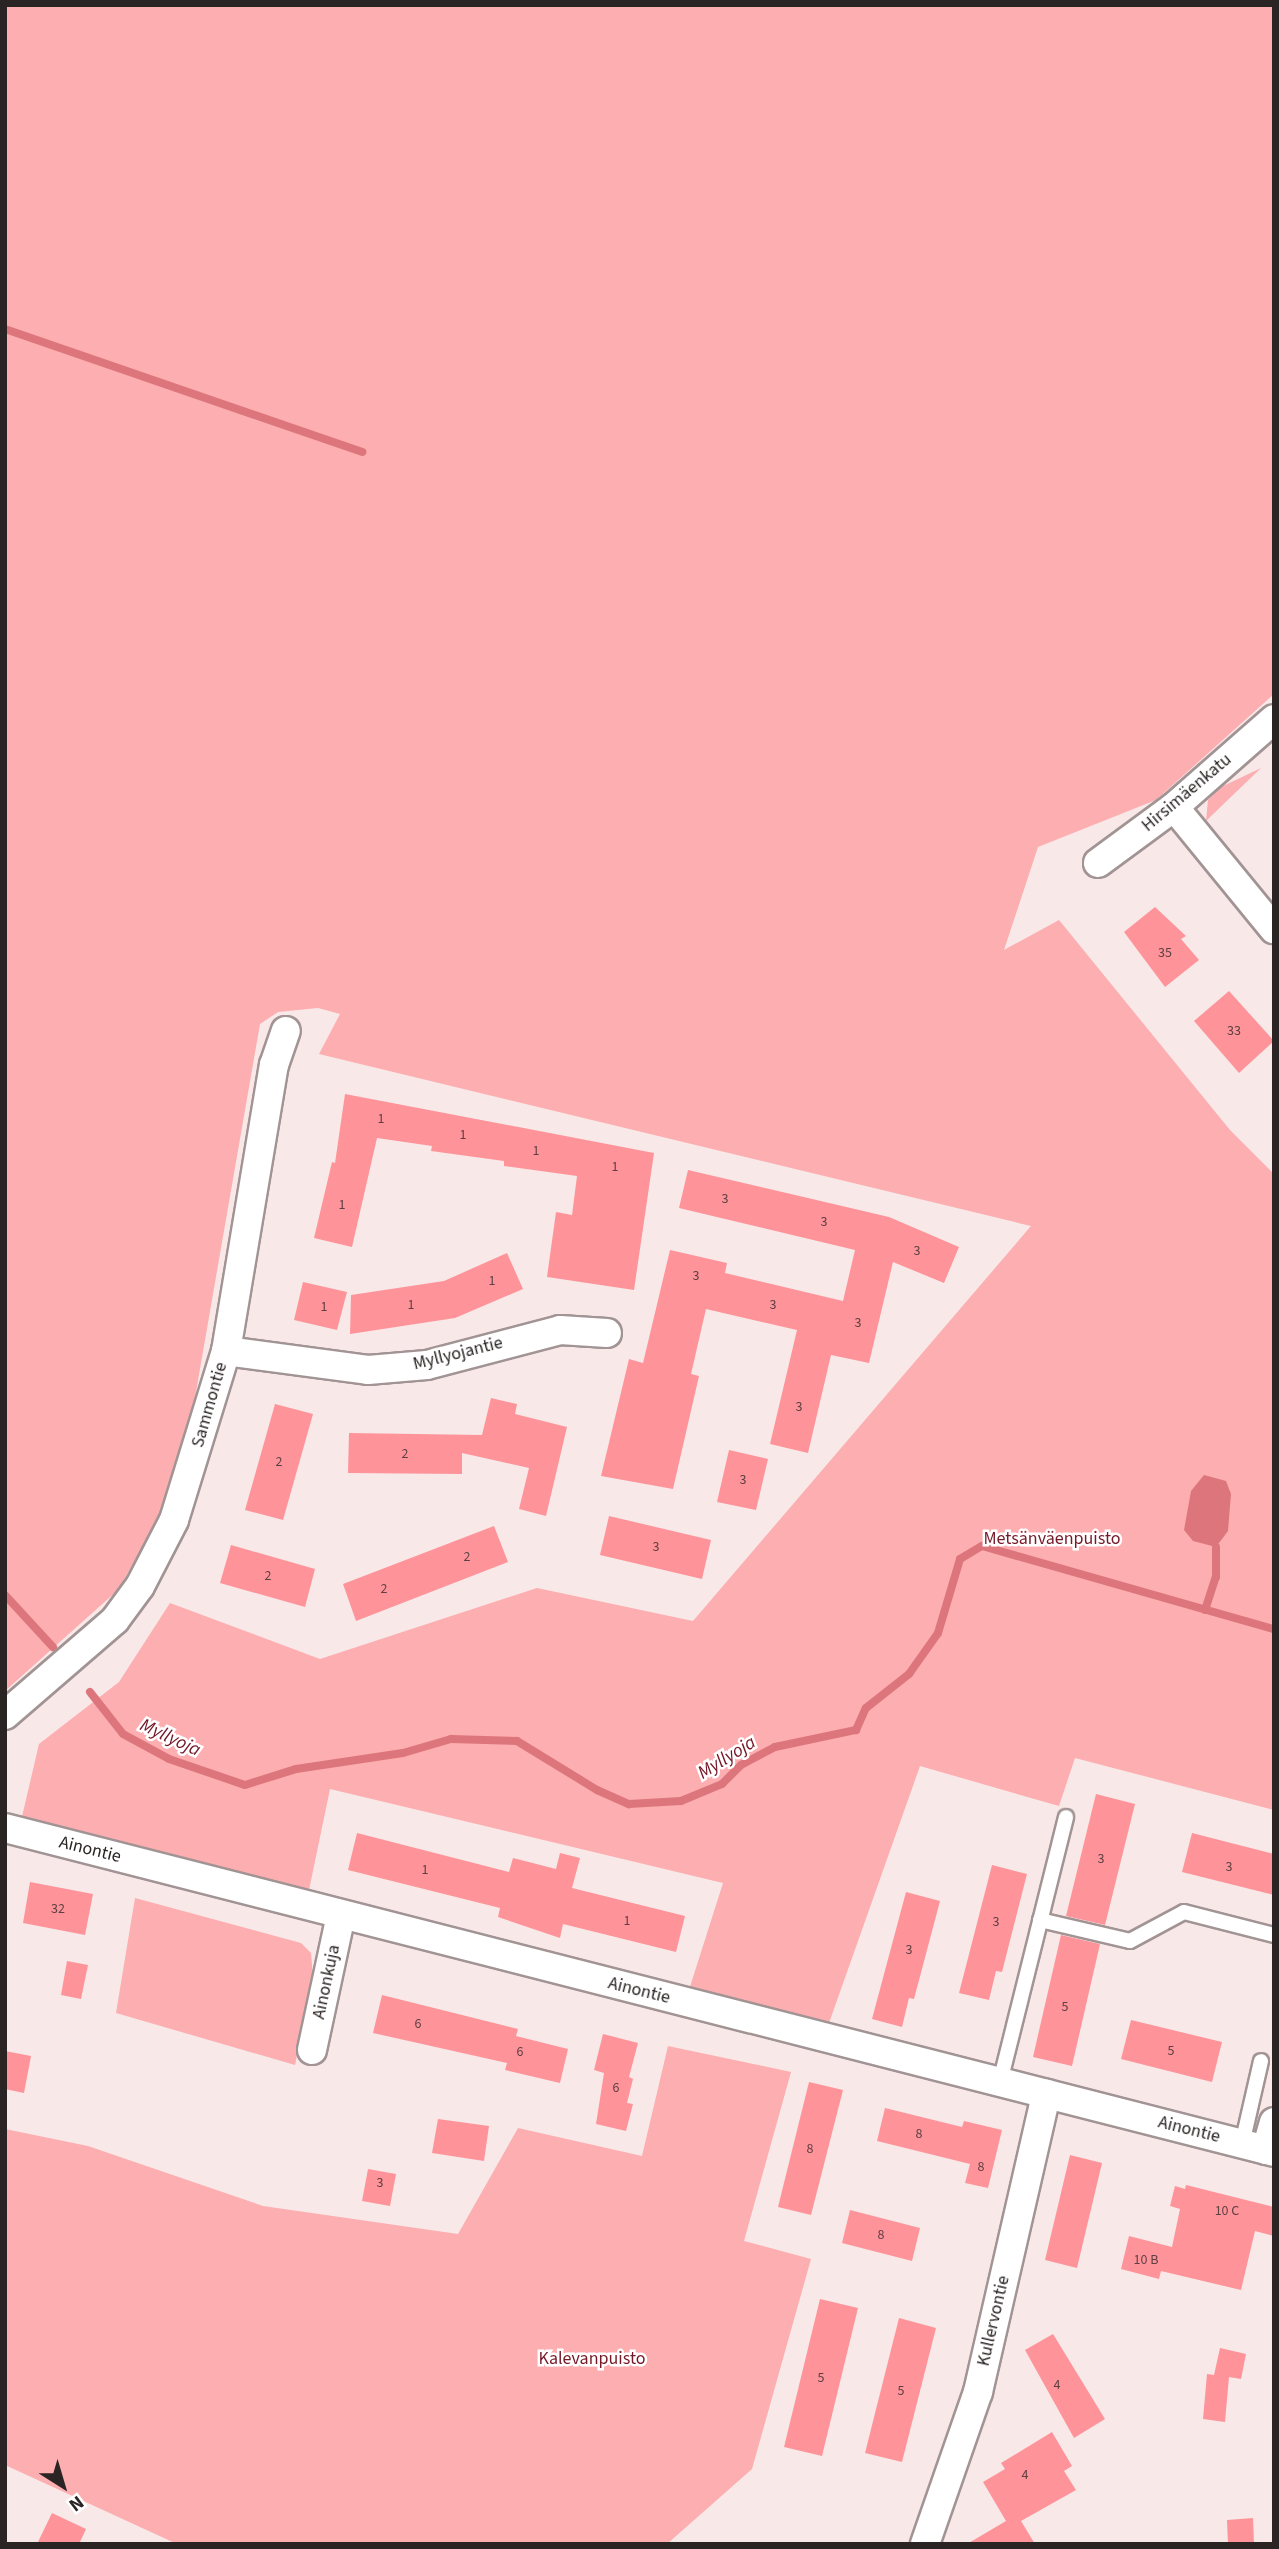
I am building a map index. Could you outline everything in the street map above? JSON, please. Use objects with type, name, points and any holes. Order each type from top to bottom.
[{"type":"street","name":"Hirsimäenkatu","points":[[1098,863],[1174,807],[1274,719]]},
{"type":"street","points":[[1174,807],[1274,929]]},
{"type":"street","name":"Sammontie","points":[[5,1715],[90,1647],[141,1586],[174,1520],[226,1351],[274,1065],[286,1031]]},
{"type":"street","name":"Myllyojantie","points":[[226,1351],[368,1370],[427,1365],[560,1329],[607,1334]]},
{"type":"street","name":"Ainontie","points":[[5,1828],[1261,2148]]},
{"type":"street","name":"Ainonkuja","points":[[312,2050],[341,1915]]},
{"type":"street","name":"Kullervontie","points":[[925,2544],[978,2392],[1046,2094]]},
{"type":"street","points":[[1261,2148],[1274,2122]]},
{"type":"lane","points":[[1000,2082],[1066,1818]]},
{"type":"lane","points":[[1041,1920],[1130,1941],[1184,1912],[1274,1935]]},
{"type":"lane","points":[[1261,2062],[1261,2148]]},
{"type":"green space","name":"Metsänväenpuisto","points":[[5,5],[1274,5],[1274,694],[1156,800],[1038,847],[1004,950],[1059,920],[1230,1130],[1274,1174],[1274,1810],[1075,1758],[1059,1806],[920,1766],[829,2023],[688,1993],[723,1883],[330,1789],[309,1890],[21,1821],[39,1744],[119,1682],[170,1603],[320,1659],[537,1588],[693,1621],[1031,1226],[319,1054],[340,1014],[318,1008],[278,1012],[260,1024],[189,1432],[161,1515],[118,1590],[5,1691]]},
{"type":"green space","points":[[1261,768],[1206,821],[1208,800],[1221,787]]},
{"type":"green space","points":[[135,1898],[301,1943],[311,1953],[313,1977],[295,2065],[116,2013]]},
{"type":"green space","name":"Kalevanpuisto","points":[[668,2046],[791,2072],[744,2241],[811,2259],[752,2469],[667,2544],[177,2544],[5,2465],[5,2129],[88,2146],[263,2206],[458,2234],[518,2128],[642,2156]]},
{"type":"shaded area","points":[[1204,1475],[1226,1481],[1231,1494],[1228,1531],[1216,1547],[1193,1541],[1184,1530],[1191,1491]]},
{"type":"building","points":[[1155,907],[1186,936],[1181,939],[1199,960],[1165,987],[1124,932]]},
{"type":"building","points":[[1229,991],[1274,1041],[1239,1073],[1194,1021]]},
{"type":"building","points":[[345,1094],[654,1153],[634,1290],[547,1277],[556,1212],[572,1215],[577,1176],[504,1166],[504,1161],[431,1151],[432,1146],[377,1138],[352,1247],[314,1238],[332,1162],[335,1163]]},
{"type":"building","points":[[688,1170],[889,1217],[959,1247],[944,1283],[893,1262],[869,1363],[831,1355],[808,1453],[770,1444],[797,1330],[706,1309],[691,1374],[699,1376],[673,1489],[601,1476],[629,1359],[643,1363],[670,1250],[727,1263],[725,1273],[843,1301],[855,1250],[679,1208]]},
{"type":"building","points":[[507,1253],[523,1289],[455,1318],[350,1334],[351,1295],[444,1281]]},
{"type":"building","points":[[303,1282],[347,1292],[337,1330],[294,1320]]},
{"type":"building","points":[[491,1398],[517,1404],[515,1414],[567,1427],[546,1516],[519,1509],[529,1468],[462,1453],[462,1474],[348,1473],[349,1433],[482,1435]]},
{"type":"building","points":[[275,1404],[313,1414],[283,1520],[245,1510]]},
{"type":"building","points":[[729,1450],[768,1459],[756,1510],[717,1502]]},
{"type":"building","points":[[609,1516],[711,1540],[702,1579],[600,1555]]},
{"type":"building","points":[[494,1526],[508,1562],[356,1621],[343,1584]]},
{"type":"building","points":[[231,1545],[315,1569],[305,1607],[220,1583]]},
{"type":"building","points":[[1096,1794],[1135,1804],[1105,1925],[1066,1916]]},
{"type":"building","points":[[357,1833],[509,1872],[513,1858],[556,1869],[560,1853],[580,1858],[572,1888],[685,1916],[676,1952],[563,1924],[560,1938],[498,1917],[500,1908],[348,1870]]},
{"type":"building","points":[[1192,1833],[1274,1854],[1274,1895],[1182,1872]]},
{"type":"building","points":[[992,1865],[1027,1874],[1002,1972],[996,1971],[989,2000],[959,1993]]},
{"type":"building","points":[[30,1882],[93,1894],[85,1935],[23,1923]]},
{"type":"building","points":[[906,1892],[940,1901],[914,1999],[909,1998],[902,2027],[872,2019]]},
{"type":"building","points":[[1061,1935],[1100,1944],[1072,2066],[1033,2057]]},
{"type":"building","points":[[67,1961],[88,1965],[81,1999],[61,1995]]},
{"type":"building","points":[[382,1995],[518,2029],[516,2036],[568,2049],[560,2083],[505,2070],[507,2063],[373,2033]]},
{"type":"building","points":[[1131,2020],[1222,2042],[1212,2082],[1121,2059]]},
{"type":"building","points":[[603,2034],[638,2043],[629,2077],[633,2079],[627,2103],[633,2104],[626,2131],[596,2124],[604,2073],[594,2070]]},
{"type":"building","points":[[5,2051],[31,2056],[24,2093],[5,2089]]},
{"type":"building","points":[[809,2082],[843,2090],[811,2215],[778,2207]]},
{"type":"building","points":[[885,2108],[962,2127],[964,2121],[1002,2130],[988,2188],[965,2183],[970,2164],[877,2141]]},
{"type":"building","points":[[438,2119],[489,2126],[484,2161],[432,2153]]},
{"type":"building","points":[[1070,2155],[1102,2163],[1077,2268],[1045,2260]]},
{"type":"building","points":[[368,2169],[396,2174],[390,2206],[362,2201]]},
{"type":"building","points":[[1186,2185],[1274,2207],[1274,2236],[1255,2231],[1241,2290],[1161,2271],[1159,2279],[1121,2269],[1129,2236],[1172,2247],[1180,2209],[1170,2206],[1175,2186],[1185,2189]]},
{"type":"building","points":[[850,2210],[920,2228],[912,2261],[842,2243]]},
{"type":"building","points":[[820,2299],[858,2308],[822,2456],[784,2447]]},
{"type":"building","points":[[899,2318],[936,2328],[902,2462],[865,2453]]},
{"type":"building","points":[[1053,2334],[1105,2419],[1074,2438],[1025,2350]]},
{"type":"building","points":[[1220,2348],[1246,2354],[1241,2379],[1229,2377],[1225,2422],[1203,2419],[1207,2374],[1214,2375]]},
{"type":"building","points":[[1052,2432],[1072,2466],[1064,2471],[1076,2490],[1021,2521],[1035,2544],[967,2544],[1006,2521],[983,2482],[1005,2469],[1001,2463]]},
{"type":"building","points":[[52,2513],[86,2529],[79,2544],[37,2544]]},
{"type":"building","points":[[1253,2518],[1254,2544],[1228,2544],[1227,2520]]},
{"type":"waterway","points":[[5,329],[362,452]]},
{"type":"waterway","name":"Myllyoja","points":[[90,1692],[123,1734],[169,1759],[245,1785],[296,1769],[403,1753],[451,1739],[517,1741],[597,1790],[629,1804],[681,1801],[722,1784],[741,1765],[775,1747],[856,1730],[866,1708],[909,1674],[938,1633],[960,1559],[982,1546],[1274,1629]]},
{"type":"waterway","points":[[1205,1610],[1216,1577],[1216,1547]]},
{"type":"waterway","name":"Myllyoja","points":[[5,1595],[53,1647]]}]
